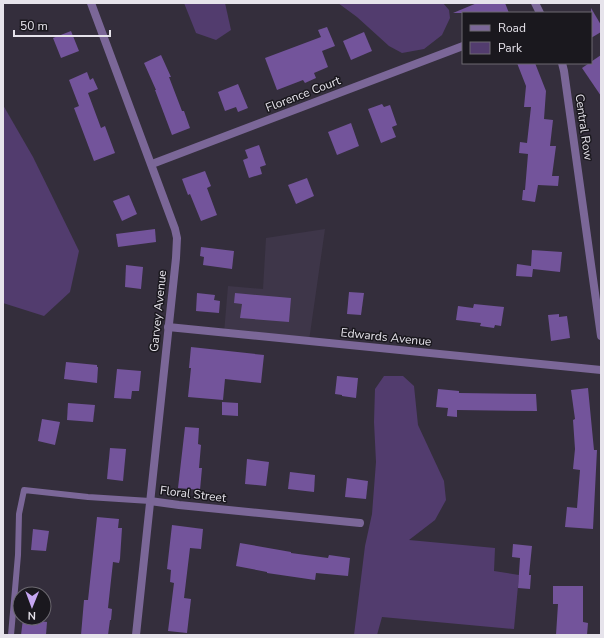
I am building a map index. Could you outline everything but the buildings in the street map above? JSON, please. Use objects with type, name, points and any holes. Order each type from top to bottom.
[{"type":"street","name":"Garvey Avenue","points":[[91,3],[152,164],[177,238],[136,635]]},
{"type":"street","points":[[535,3],[540,12]]},
{"type":"street","name":"Florence Court","points":[[152,164],[462,46]]},
{"type":"street","name":"Central Row","points":[[562,64],[601,336]]},
{"type":"street","name":"Edwards Avenue","points":[[168,327],[601,370]]},
{"type":"street","name":"Floral Street","points":[[150,501],[360,523]]},
{"type":"lane","name":"Floral Street","points":[[11,635],[18,555],[19,514],[24,490],[150,501]]},
{"type":"shaded area","points":[[325,229],[309,341],[224,333],[228,286],[263,289],[266,238]]},
{"type":"green space","points":[[184,3],[225,3],[231,30],[216,40],[196,33]]},
{"type":"green space","points":[[338,3],[443,3],[449,10],[450,18],[442,35],[424,49],[402,53],[389,46],[357,17]]},
{"type":"green space","points":[[3,105],[33,157],[79,251],[70,292],[44,316],[3,303]]},
{"type":"green space","points":[[384,376],[403,376],[414,386],[418,425],[444,481],[446,500],[435,520],[409,540],[495,548],[494,571],[519,575],[514,629],[382,617],[377,635],[354,635],[365,546],[372,514],[376,462],[374,422],[375,389]]}]
